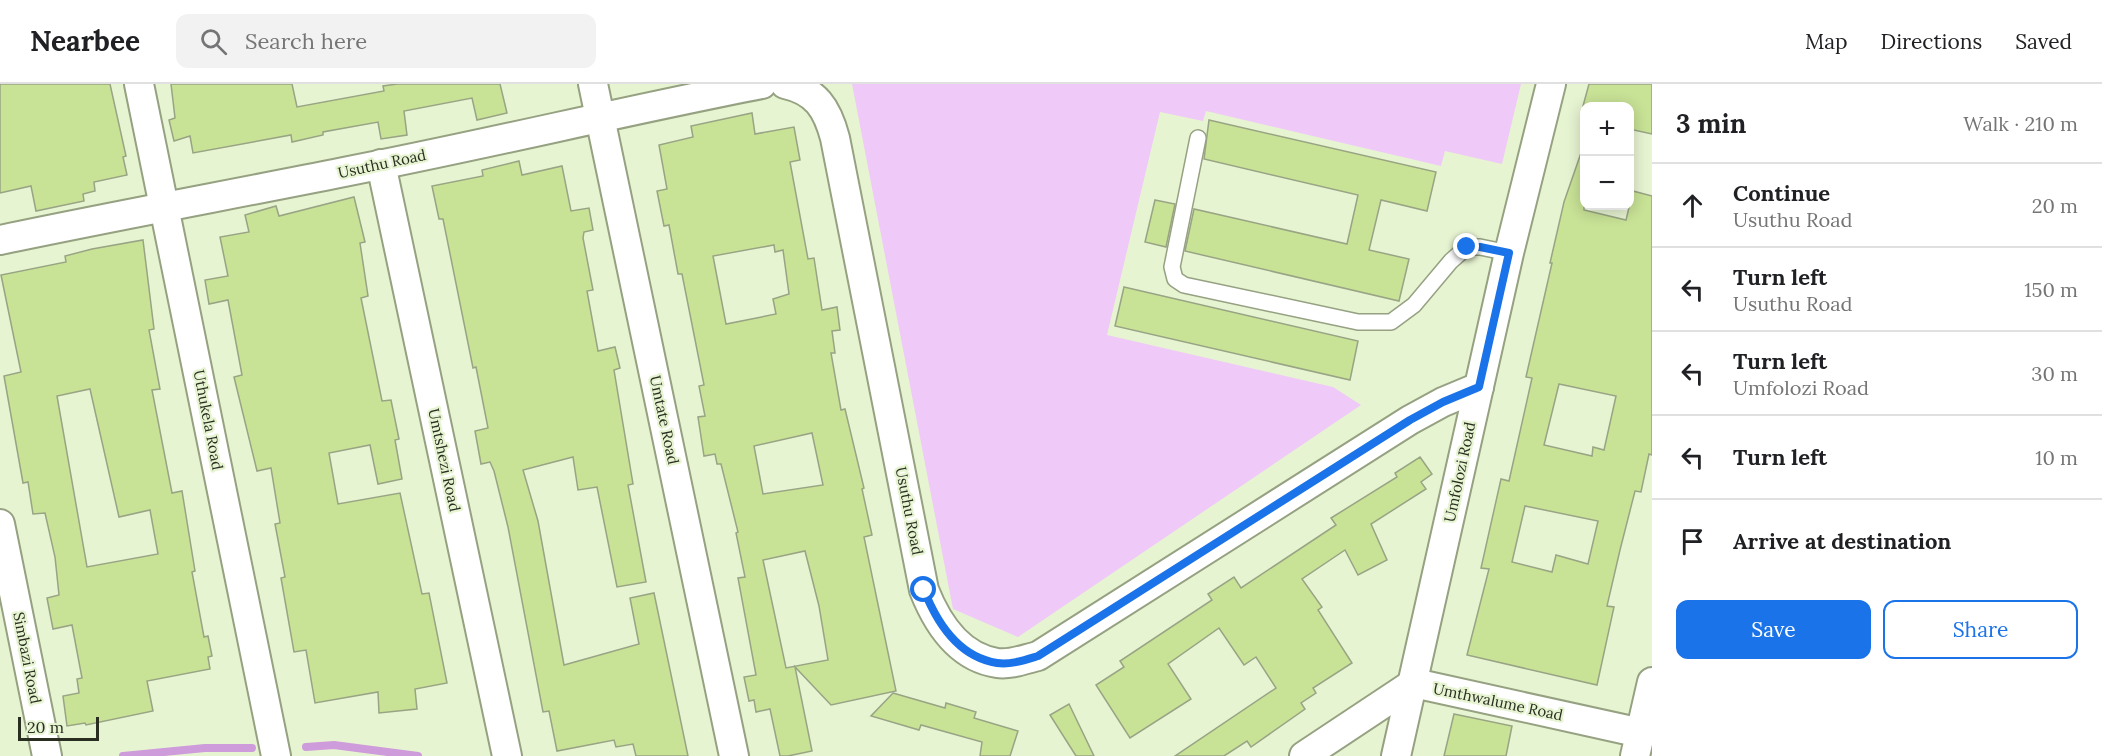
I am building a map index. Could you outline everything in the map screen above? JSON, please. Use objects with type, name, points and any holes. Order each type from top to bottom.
[{"type":"street","name":"Uthukela Road","points":[[139,84],[166,205],[276,756]]},
{"type":"street","name":"Umtate Road","points":[[593,84],[734,756]]},
{"type":"street","name":"Usuthu Road","points":[[0,240],[166,205],[381,164],[600,116],[762,84]]},
{"type":"street","name":"Usuthu Road","points":[[785,84],[817,98],[830,119],[924,590],[947,634],[983,658],[997,663],[1014,663],[1038,656],[1410,420],[1443,402],[1479,387]]},
{"type":"street","name":"Umfolozi Road","points":[[1396,756],[1509,253],[1551,84]]},
{"type":"street","name":"Umtshezi Road","points":[[381,164],[507,756]]},
{"type":"street","name":"Simbazi Road","points":[[0,524],[46,756]]},
{"type":"street","points":[[1638,745],[1652,682]]},
{"type":"street","name":"Umthwalume Road","points":[[1304,756],[1414,683],[1638,745]]},
{"type":"lane","points":[[1198,138],[1172,267],[1174,279],[1184,285],[1358,322],[1391,322],[1414,305],[1451,261],[1467,247],[1480,247],[1509,253]]},
{"type":"shaded area","points":[[852,84],[1521,84],[1502,164],[1445,151],[1441,166],[1206,111],[1203,121],[1160,112],[1107,335],[1333,387],[1361,405],[1018,637],[953,609]]},
{"type":"building","points":[[0,84],[110,84],[126,156],[123,157],[127,175],[94,182],[95,191],[83,194],[84,201],[36,211],[31,186],[0,193]]},
{"type":"building","points":[[171,84],[292,84],[297,107],[384,91],[383,86],[397,84],[500,84],[507,113],[477,120],[472,98],[404,111],[407,135],[381,139],[378,122],[323,132],[323,135],[292,142],[291,135],[193,153],[190,136],[174,141],[169,120],[175,118]]},
{"type":"building","points":[[1589,84],[1652,84],[1652,134],[1634,130],[1634,102],[1584,102]]},
{"type":"building","points":[[752,113],[755,134],[794,127],[800,160],[790,162],[808,259],[814,258],[822,310],[837,307],[840,330],[832,331],[835,353],[831,353],[841,410],[845,409],[864,488],[862,489],[872,535],[864,537],[896,691],[831,705],[795,667],[812,751],[788,756],[780,756],[770,709],[756,712],[754,700],[749,701],[744,677],[756,675],[738,578],[745,577],[736,533],[738,532],[721,464],[717,464],[715,454],[704,456],[698,417],[705,416],[699,386],[704,385],[682,274],[678,274],[669,225],[664,226],[657,191],[667,189],[659,145],[693,137],[691,126]],"holes":[[[774,245],[775,252],[783,250],[789,294],[773,299],[776,314],[726,324],[713,256]],[[812,433],[823,485],[763,494],[754,446]],[[805,551],[819,606],[828,660],[786,668],[763,560]]]},
{"type":"building","points":[[1209,120],[1436,172],[1427,211],[1381,200],[1369,250],[1409,259],[1399,301],[1185,251],[1194,209],[1347,244],[1358,195],[1204,159]]},
{"type":"building","points":[[1580,156],[1580,210],[1626,220],[1628,210],[1634,210],[1634,191],[1652,196],[1652,455],[1649,454],[1641,492],[1635,491],[1620,550],[1607,606],[1614,607],[1597,685],[1467,655],[1489,569],[1481,568],[1501,479],[1509,481],[1532,378],[1526,377],[1552,263],[1550,263],[1564,202]],"holes":[[[1559,384],[1616,396],[1604,450],[1593,447],[1592,456],[1544,445]],[[1525,506],[1598,521],[1588,564],[1556,555],[1552,572],[1512,562]]]},
{"type":"building","points":[[519,161],[522,175],[562,166],[571,211],[589,208],[593,230],[584,232],[583,238],[593,290],[587,291],[598,351],[615,347],[620,368],[614,370],[633,484],[628,485],[646,582],[617,587],[597,487],[578,490],[573,457],[523,470],[538,521],[564,665],[639,644],[630,598],[654,593],[688,756],[636,756],[633,744],[616,747],[614,740],[557,751],[549,711],[543,712],[508,527],[494,471],[490,462],[481,464],[475,431],[488,428],[476,367],[473,368],[443,219],[439,219],[432,186],[483,176],[482,170]]},
{"type":"building","points":[[354,197],[365,242],[360,243],[368,296],[361,298],[382,401],[391,400],[399,439],[395,440],[402,479],[378,484],[370,445],[329,453],[338,504],[400,493],[422,594],[429,593],[447,683],[415,689],[417,709],[379,713],[378,692],[315,703],[306,650],[294,652],[281,578],[285,577],[275,524],[280,523],[271,468],[257,471],[234,377],[242,375],[228,300],[209,304],[205,280],[228,276],[220,237],[249,232],[245,215],[276,206],[279,216]]},
{"type":"building","points":[[1155,200],[1175,204],[1166,247],[1145,242]]},
{"type":"building","points":[[143,240],[154,329],[149,330],[160,389],[152,390],[172,493],[182,491],[195,571],[192,572],[204,637],[208,636],[212,656],[208,657],[210,669],[147,681],[153,711],[86,725],[85,723],[67,726],[63,696],[79,693],[77,679],[82,678],[72,625],[53,629],[47,598],[59,595],[55,557],[45,513],[33,514],[28,482],[23,483],[4,376],[21,372],[1,275],[66,262],[65,256]],"holes":[[[90,389],[119,517],[150,510],[158,554],[87,567],[57,396]]]},
{"type":"building","points":[[1124,287],[1358,341],[1350,380],[1115,326]]},
{"type":"building","points":[[1420,457],[1432,474],[1421,482],[1426,489],[1371,524],[1387,560],[1358,575],[1345,550],[1302,579],[1322,607],[1318,610],[1352,663],[1313,688],[1316,693],[1301,703],[1305,709],[1251,747],[1247,741],[1224,756],[1175,756],[1276,688],[1256,657],[1244,665],[1219,628],[1168,664],[1191,699],[1130,738],[1096,685],[1124,667],[1120,661],[1212,600],[1208,594],[1234,577],[1241,588],[1336,525],[1331,518],[1397,477],[1395,473]]},
{"type":"building","points":[[893,693],[945,708],[946,703],[976,712],[974,718],[1018,731],[1010,756],[980,756],[982,742],[921,725],[919,730],[871,716]]},
{"type":"building","points":[[1069,704],[1094,756],[1076,756],[1050,715]]},
{"type":"building","points":[[1454,714],[1512,726],[1506,756],[1444,756]]},
{"type":"waterway","points":[[306,747],[334,745],[418,756]]},
{"type":"waterway","points":[[123,756],[205,748],[252,748]]},
{"type":"route","points":[[924,590],[947,634],[962,646],[997,663],[1014,663],[1038,656],[1070,638],[1410,420],[1443,402],[1479,387],[1509,253],[1480,247],[1467,247]]}]
